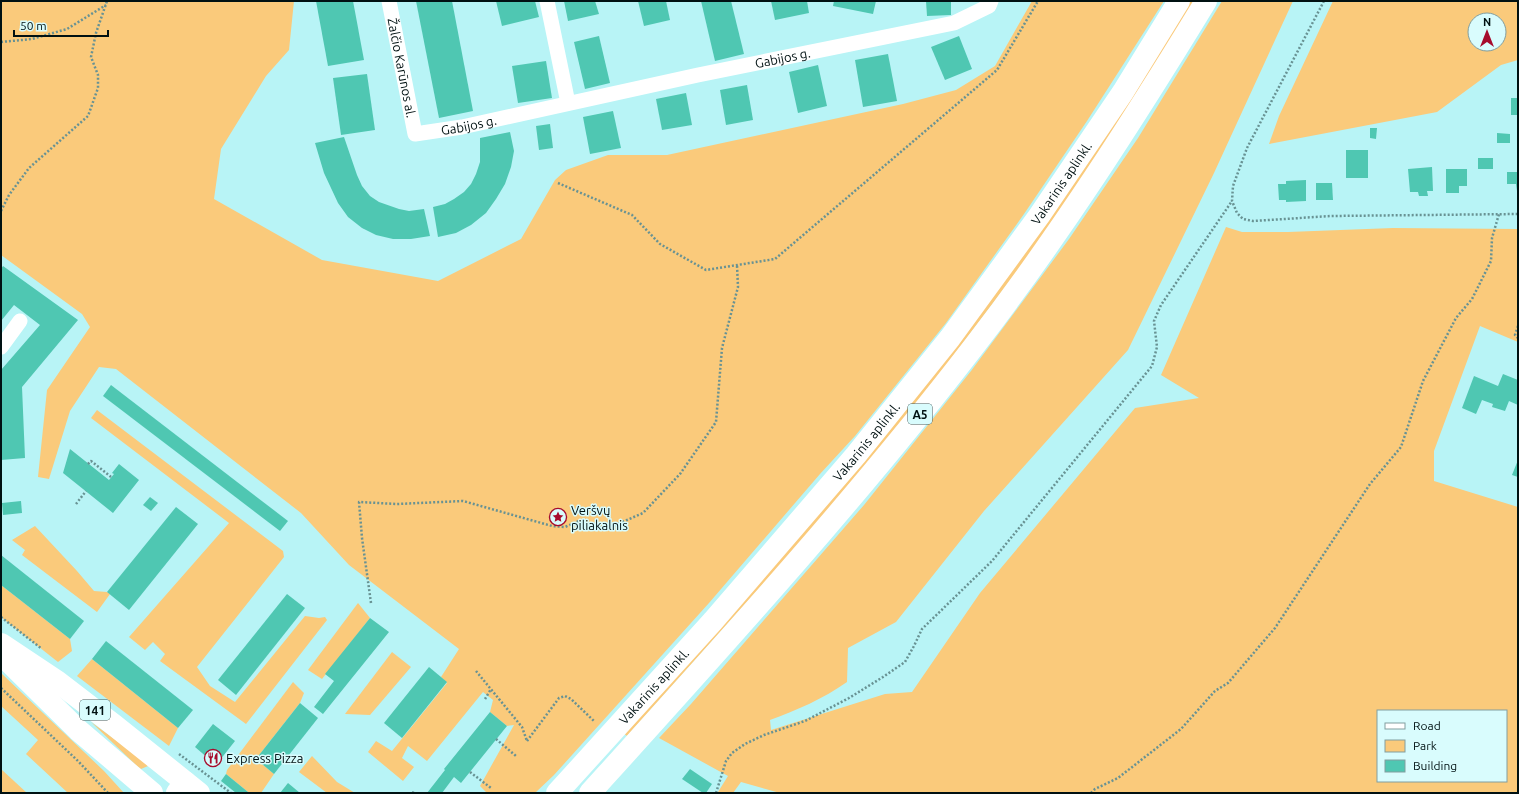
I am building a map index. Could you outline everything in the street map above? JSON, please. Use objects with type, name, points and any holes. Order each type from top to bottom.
[{"type":"main road","name":"Vakarinis aplinkl.","points":[[561,789],[713,621],[856,455],[950,338],[1039,216],[1123,92],[1178,1]]},
{"type":"main road","name":"Vakarinis aplinkl.","points":[[590,793],[740,628],[879,465],[976,344],[1069,214],[1150,94],[1206,1]]},
{"type":"main road","name":"141","points":[[1,644],[58,682],[114,725],[187,789]]},
{"type":"main road","name":"141","points":[[1,654],[78,730],[152,793]]},
{"type":"street","name":"Žalčio Karūnos al.","points":[[389,1],[415,134]]},
{"type":"street","points":[[548,1],[568,103]]},
{"type":"street","name":"Gabijos g.","points":[[415,134],[462,127],[698,75],[954,23],[989,6],[991,1]]},
{"type":"street","points":[[1,347],[20,321]]},
{"type":"path","points":[[1,211],[9,195],[29,168],[88,116],[98,88],[98,75],[91,57],[96,33],[107,1]]},
{"type":"path","points":[[558,183],[632,215],[660,244],[706,270],[775,260],[997,70],[1038,1]]},
{"type":"path","points":[[1324,1],[1247,148],[1233,186],[1232,200],[1237,213],[1243,219],[1253,221],[1331,216],[1518,214]]},
{"type":"path","points":[[1,42],[32,39],[66,29],[106,5]]},
{"type":"path","points":[[716,793],[726,761],[732,753],[745,744],[811,717],[870,686],[905,662],[922,629],[992,561],[1152,366],[1157,346],[1154,321],[1161,305],[1232,200]]},
{"type":"path","points":[[1091,793],[1095,789],[1118,778],[1181,729],[1215,691],[1228,683],[1275,628],[1370,484],[1401,447],[1423,381],[1456,318],[1472,299],[1491,261],[1492,238],[1499,214]]},
{"type":"path","points":[[371,603],[362,538],[359,502],[397,504],[463,501],[552,526],[565,527],[579,522],[595,527],[611,527],[643,513],[680,474],[716,422],[722,348],[738,287],[737,265]]},
{"type":"path","points":[[1518,326],[1515,335],[1518,338]]},
{"type":"path","points":[[88,464],[91,461],[101,472],[111,477]]},
{"type":"path","points":[[76,504],[86,491]]},
{"type":"path","points":[[476,671],[522,727],[527,741],[559,698],[565,696],[571,699],[594,721]]},
{"type":"path","points":[[1,688],[78,761],[108,793]]},
{"type":"path","points":[[485,699],[491,689]]},
{"type":"path","points":[[496,739],[516,756]]},
{"type":"path","points":[[470,772],[490,788]]},
{"type":"green space","points":[[1,1],[294,1],[289,50],[266,76],[221,149],[214,199],[322,260],[438,281],[521,239],[555,180],[566,170],[608,155],[667,155],[903,104],[956,90],[995,66],[1032,1],[1164,1],[1087,121],[1024,214],[946,323],[855,436],[820,474],[709,603],[554,775],[535,793],[487,793],[480,786],[514,725],[507,726],[490,712],[493,700],[483,692],[427,761],[408,746],[402,758],[414,767],[403,781],[368,752],[376,741],[392,751],[447,683],[441,677],[459,649],[349,565],[301,513],[116,369],[99,367],[70,411],[49,479],[38,477],[47,390],[90,327],[82,314],[1,255]]},
{"type":"green space","points":[[1189,1],[1196,1],[1052,225],[917,404],[806,536],[627,736],[622,732],[802,533]]},
{"type":"green space","points":[[1222,1],[1293,1],[1214,173],[1128,350],[984,511],[896,622],[848,648],[847,682],[810,704],[770,720],[771,730],[885,694],[912,692],[980,593],[1135,408],[1199,398],[1161,375],[1226,227],[1242,232],[1288,232],[1393,228],[1518,229],[1518,342],[1480,326],[1434,451],[1434,481],[1518,507],[1518,793],[780,793],[741,782],[733,793],[721,793],[718,792],[728,776],[659,738],[691,704],[864,505],[971,371],[1069,239],[1138,138]]},
{"type":"green space","points":[[1333,1],[1518,1],[1518,60],[1501,65],[1437,112],[1269,144],[1279,116]]},
{"type":"green space","points":[[97,410],[283,551],[284,557],[197,667],[210,686],[235,702],[305,616],[319,618],[325,617],[327,620],[246,724],[160,661],[165,654],[153,642],[145,650],[129,637],[229,523],[91,418]]},
{"type":"green space","points":[[35,526],[94,591],[107,592],[110,594],[97,612],[22,555],[25,550],[12,540]]},
{"type":"green space","points":[[1,585],[70,639],[72,651],[58,662],[1,617]]},
{"type":"green space","points":[[358,603],[370,618],[322,679],[308,670]]},
{"type":"green space","points":[[392,652],[411,667],[370,715],[345,714]]},
{"type":"green space","points":[[92,659],[178,728],[169,746],[77,676]]},
{"type":"green space","points":[[1,673],[104,771],[124,793],[68,793],[26,754],[38,740],[1,706]]},
{"type":"green space","points":[[293,682],[304,693],[300,703],[256,759],[274,774],[261,793],[248,792],[226,774],[227,770]]},
{"type":"green space","points":[[91,722],[146,762],[148,766],[141,769],[137,766]]},
{"type":"green space","points":[[312,756],[337,782],[355,793],[327,793],[299,772]]},
{"type":"green space","points":[[1,769],[27,793],[1,793]]},
{"type":"building","points":[[316,1],[353,1],[364,60],[328,66]]},
{"type":"building","points":[[416,1],[452,1],[473,111],[439,118]]},
{"type":"building","points":[[496,1],[535,1],[539,17],[502,26]]},
{"type":"building","points":[[564,1],[595,1],[599,14],[568,21]]},
{"type":"building","points":[[638,1],[666,1],[670,20],[644,26]]},
{"type":"building","points":[[701,1],[731,1],[744,54],[715,61]]},
{"type":"building","points":[[771,1],[807,1],[809,13],[775,20]]},
{"type":"building","points":[[834,1],[876,1],[873,14],[833,6]]},
{"type":"building","points":[[926,1],[951,1],[951,15],[927,16]]},
{"type":"building","points":[[599,36],[610,83],[585,89],[574,42]]},
{"type":"building","points":[[959,36],[972,69],[945,80],[931,47]]},
{"type":"building","points":[[888,54],[897,101],[863,107],[855,60]]},
{"type":"building","points":[[546,61],[552,98],[518,103],[512,66]]},
{"type":"building","points":[[818,65],[827,106],[798,113],[789,72]]},
{"type":"building","points":[[367,74],[375,130],[341,135],[333,78]]},
{"type":"building","points":[[747,85],[753,120],[726,125],[720,90]]},
{"type":"building","points":[[686,93],[692,125],[662,130],[656,99]]},
{"type":"building","points":[[1511,98],[1518,98],[1518,115],[1511,115]]},
{"type":"building","points":[[613,111],[621,148],[590,154],[583,117]]},
{"type":"building","points":[[550,124],[553,148],[539,150],[536,126]]},
{"type":"building","points":[[1370,128],[1377,128],[1376,139],[1370,138]]},
{"type":"building","points":[[510,132],[514,151],[511,167],[505,184],[496,199],[486,213],[471,225],[456,233],[438,237],[433,207],[445,204],[454,199],[464,192],[471,184],[480,162],[480,138]]},
{"type":"building","points":[[1497,133],[1510,134],[1510,143],[1497,143]]},
{"type":"building","points":[[344,137],[357,175],[362,186],[370,196],[379,202],[399,209],[409,211],[424,209],[430,236],[411,239],[393,239],[376,235],[362,228],[348,217],[338,203],[324,173],[315,143]]},
{"type":"building","points":[[1346,150],[1368,150],[1368,178],[1346,178]]},
{"type":"building","points":[[1478,158],[1493,158],[1493,169],[1478,169]]},
{"type":"building","points":[[1432,167],[1433,191],[1427,191],[1428,196],[1419,196],[1418,192],[1410,192],[1408,169]]},
{"type":"building","points":[[1446,169],[1467,169],[1467,186],[1459,186],[1459,193],[1446,193]]},
{"type":"building","points":[[1507,172],[1518,172],[1518,191],[1516,184],[1507,184]]},
{"type":"building","points":[[1306,180],[1306,201],[1286,202],[1286,200],[1279,200],[1278,184],[1286,184],[1286,181]]},
{"type":"building","points":[[1316,183],[1332,183],[1333,200],[1316,200]]},
{"type":"building","points":[[3,266],[78,320],[22,387],[25,458],[1,460],[1,370],[40,325],[14,305],[1,321],[1,269]]},
{"type":"building","points":[[1503,374],[1518,380],[1518,405],[1509,401],[1505,411],[1492,407],[1493,404],[1482,400],[1476,414],[1462,408],[1474,376],[1498,386]]},
{"type":"building","points":[[111,385],[288,521],[280,531],[103,396]]},
{"type":"building","points":[[70,449],[109,480],[119,464],[139,480],[113,513],[63,473]]},
{"type":"building","points":[[1518,460],[1518,477],[1512,475]]},
{"type":"building","points":[[150,497],[158,503],[151,511],[143,505]]},
{"type":"building","points":[[21,501],[22,513],[3,515],[2,503]]},
{"type":"building","points":[[176,507],[198,524],[129,610],[107,592]]},
{"type":"building","points":[[1,555],[84,621],[70,639],[1,585]]},
{"type":"building","points":[[287,594],[305,608],[236,695],[218,680]]},
{"type":"building","points":[[370,618],[389,632],[323,714],[314,707],[334,681],[325,674]]},
{"type":"building","points":[[106,641],[193,710],[178,728],[92,659]]},
{"type":"building","points":[[429,667],[447,682],[402,738],[384,723]]},
{"type":"building","points":[[300,703],[318,718],[274,774],[256,759]]},
{"type":"building","points":[[490,712],[507,726],[461,783],[454,777],[442,793],[427,793],[445,770],[444,769]]},
{"type":"building","points":[[213,724],[235,741],[216,765],[195,747]]},
{"type":"building","points":[[690,769],[712,784],[706,793],[703,793],[682,779]]},
{"type":"building","points":[[226,774],[248,792],[236,793],[221,781]]},
{"type":"building","points":[[288,783],[300,793],[280,793]]},
{"type":"place","name":"Veršvų piliakalnis","points":[[558,517]]},
{"type":"place","name":"Express Pizza","points":[[213,758]]}]
